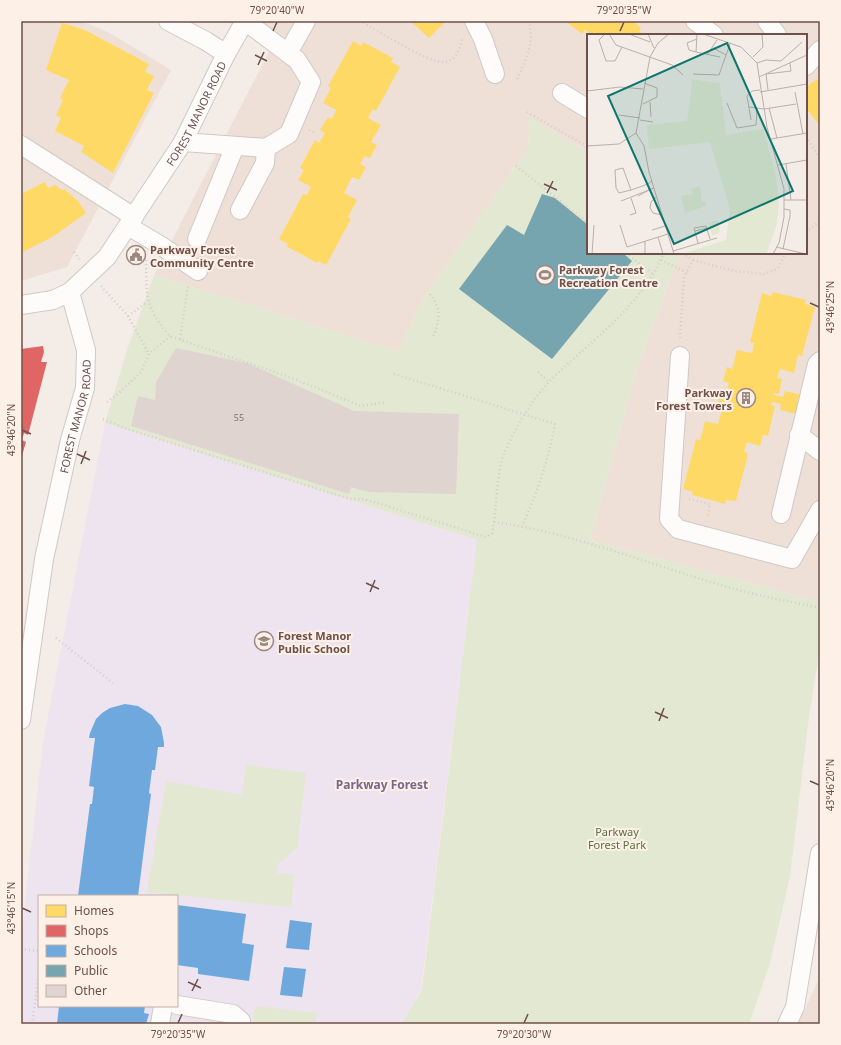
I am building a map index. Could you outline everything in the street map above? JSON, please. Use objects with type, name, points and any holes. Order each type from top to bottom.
[{"type":"street","points":[[168,21],[206,41],[226,54]]},
{"type":"street","points":[[183,142],[266,148],[289,134],[312,82],[297,60],[245,21]]},
{"type":"street","name":"FOREST MANOR ROAD","points":[[21,719],[29,617],[44,559],[70,440],[85,388],[86,350],[70,292],[107,257],[183,142],[226,54],[245,21]]},
{"type":"street","points":[[288,53],[306,21]]},
{"type":"street","points":[[474,21],[483,39],[495,74]]},
{"type":"street","points":[[695,21],[713,34]]},
{"type":"street","points":[[767,21],[776,34]]},
{"type":"street","points":[[807,65],[820,50]]},
{"type":"street","points":[[562,93],[587,108]]},
{"type":"street","points":[[21,144],[131,221],[160,245],[193,277]]},
{"type":"street","points":[[198,239],[235,146]]},
{"type":"street","points":[[240,210],[265,163],[266,148]]},
{"type":"street","points":[[21,305],[53,300],[70,292]]},
{"type":"street","points":[[680,356],[669,519],[678,529],[792,559],[820,510]]},
{"type":"street","points":[[781,514],[817,364],[820,361]]},
{"type":"street","points":[[799,435],[820,451]]},
{"type":"street","points":[[787,1024],[795,1007],[820,853]]},
{"type":"street","points":[[178,1005],[233,1014],[241,1021],[240,1024]]},
{"type":"street","points":[[160,1024],[163,1007]]},
{"type":"path","points":[[360,21],[429,58],[442,62],[453,58],[460,48],[462,36]]},
{"type":"path","points":[[517,79],[527,59],[532,36],[529,21]]},
{"type":"path","points":[[527,112],[587,146]]},
{"type":"path","points":[[807,138],[820,158]]},
{"type":"path","points":[[516,166],[587,222]]},
{"type":"path","points":[[807,231],[820,221]]},
{"type":"path","points":[[74,252],[81,261]]},
{"type":"path","points":[[627,254],[653,274]]},
{"type":"path","points":[[103,419],[127,429],[350,499],[364,499],[486,537],[492,533],[503,457],[524,415],[549,382],[622,315],[653,274],[664,254]]},
{"type":"path","points":[[684,254],[693,260],[734,271],[764,274],[777,270],[785,254]]},
{"type":"path","points":[[146,260],[147,302],[158,323],[170,336],[297,380],[361,406],[387,402]]},
{"type":"path","points":[[661,260],[687,273]]},
{"type":"path","points":[[680,356],[680,332],[684,277],[693,260]]},
{"type":"path","points":[[180,339],[188,289],[193,277]]},
{"type":"path","points":[[104,288],[128,316],[150,354]]},
{"type":"path","points":[[430,294],[439,306],[440,316],[433,338]]},
{"type":"path","points":[[128,316],[147,302]]},
{"type":"path","points":[[106,402],[118,394],[141,372],[150,354],[170,336]]},
{"type":"path","points":[[538,372],[549,382]]},
{"type":"path","points":[[394,374],[555,424],[549,456],[539,488],[522,526]]},
{"type":"path","points":[[671,494],[710,504],[703,536]]},
{"type":"path","points":[[494,522],[522,526],[561,535],[729,587],[820,608]]},
{"type":"path","points":[[56,638],[113,683]]},
{"type":"path","points":[[21,949],[38,951]]},
{"type":"path","points":[[32,1024],[38,981]]},
{"type":"shaded area","points":[[21,21],[81,21],[108,32],[171,70],[67,267],[21,281]]},
{"type":"shaded area","points":[[227,21],[820,21],[820,602],[590,540],[637,369],[680,254],[807,254],[807,34],[587,34],[587,151],[530,118],[528,148],[425,296],[398,352],[154,275],[271,48]]},
{"type":"shaded area","name":"Forest Manor Public School","points":[[105,423],[477,540],[421,990],[401,1024],[21,1024],[21,938],[43,742]]},
{"type":"shaded area","points":[[820,977],[820,1024],[798,1024]]},
{"type":"green space","name":"Parkway Forest Park","points":[[530,118],[587,151],[587,254],[680,254],[637,369],[590,540],[820,602],[820,647],[809,716],[790,876],[770,963],[749,1024],[401,1024],[422,990],[477,540],[105,423],[128,347],[154,275],[398,352],[425,296],[528,148]]},
{"type":"green space","points":[[246,765],[306,773],[297,848],[278,864],[276,873],[294,874],[291,907],[147,892],[166,781],[242,795]]},
{"type":"green space","points":[[255,1006],[317,1013],[315,1024],[253,1024]]},
{"type":"building: Homes","points":[[410,21],[446,21],[429,38]]},
{"type":"building: Homes","points":[[565,21],[633,21],[641,28],[639,31],[643,34],[591,34],[585,30],[582,34]]},
{"type":"building: Homes","points":[[62,23],[85,30],[149,64],[145,72],[154,76],[147,90],[154,93],[113,173],[81,152],[84,146],[55,131],[61,118],[56,115],[63,100],[60,98],[69,80],[46,70]]},
{"type":"building: Homes","points":[[353,41],[362,46],[363,42],[393,58],[391,62],[400,67],[376,111],[373,109],[368,118],[381,125],[371,142],[377,145],[370,158],[365,156],[360,164],[366,167],[359,180],[352,177],[344,193],[357,200],[348,217],[351,219],[326,265],[318,261],[317,263],[286,246],[288,244],[279,239],[303,194],[307,195],[311,187],[298,180],[304,170],[300,168],[315,140],[319,143],[325,133],[320,130],[328,117],[332,119],[336,110],[323,103],[331,88],[328,86]]},
{"type":"building: Homes","points":[[817,79],[819,82],[820,81],[820,126],[807,109],[807,86]]},
{"type":"building: Homes","points":[[45,182],[48,188],[55,185],[62,190],[64,189],[78,201],[86,213],[54,236],[21,253],[21,194]]},
{"type":"building: Homes","name":"Parkway Forest Towers","points":[[773,292],[806,300],[805,304],[815,307],[802,356],[798,355],[794,373],[780,369],[777,378],[782,379],[779,394],[774,393],[774,395],[783,397],[785,391],[806,396],[801,415],[780,410],[781,404],[772,402],[771,405],[775,406],[768,436],[763,435],[760,446],[747,442],[744,452],[748,454],[736,501],[726,500],[725,504],[692,495],[693,492],[683,489],[696,439],[700,441],[705,421],[718,424],[723,406],[717,405],[721,391],[727,392],[729,383],[723,381],[727,367],[732,369],[737,350],[752,353],[754,343],[750,342],[762,293],[771,296]]},
{"type":"building: Homes","points":[[36,360],[22,416],[21,416],[21,362]]},
{"type":"building: Shops","points":[[43,346],[44,352],[41,362],[47,362],[28,435],[24,433],[22,440],[26,442],[21,459],[21,349]]},
{"type":"building: Schools","points":[[125,704],[138,706],[152,715],[161,727],[164,747],[158,747],[155,770],[152,770],[149,793],[151,794],[138,895],[78,895],[90,804],[92,804],[94,787],[89,786],[95,738],[89,738],[96,719],[110,708]]},
{"type":"building: Schools","points":[[178,905],[246,914],[242,943],[254,945],[249,981],[198,974],[198,968],[178,965]]},
{"type":"building: Schools","points":[[290,920],[312,923],[309,950],[286,948]]},
{"type":"building: Schools","points":[[284,967],[306,969],[302,997],[280,995]]},
{"type":"building: Schools","points":[[59,1007],[145,1007],[144,1013],[149,1014],[146,1024],[57,1024]]},
{"type":"building: Public","name":"Parkway Forest Recreation Centre","points":[[542,194],[555,198],[587,224],[587,254],[624,254],[632,261],[552,359],[459,289],[507,225],[524,235]]},
{"type":"building: Other","points":[[176,348],[247,363],[354,411],[459,414],[456,494],[368,492],[351,487],[349,494],[131,426],[138,396],[155,400],[156,382]]},
{"type":"place","name":"Parkway Forest Community Centre","points":[[136,255]]},
{"type":"place","name":"Parkway Forest Recreation Centre","points":[[545,275]]},
{"type":"place","name":"Parkway Forest Towers","points":[[746,398]]},
{"type":"place","name":"Forest Manor Public School","points":[[264,641]]},
{"type":"district","name":"Parkway Forest","points":[[382,784]]}]
